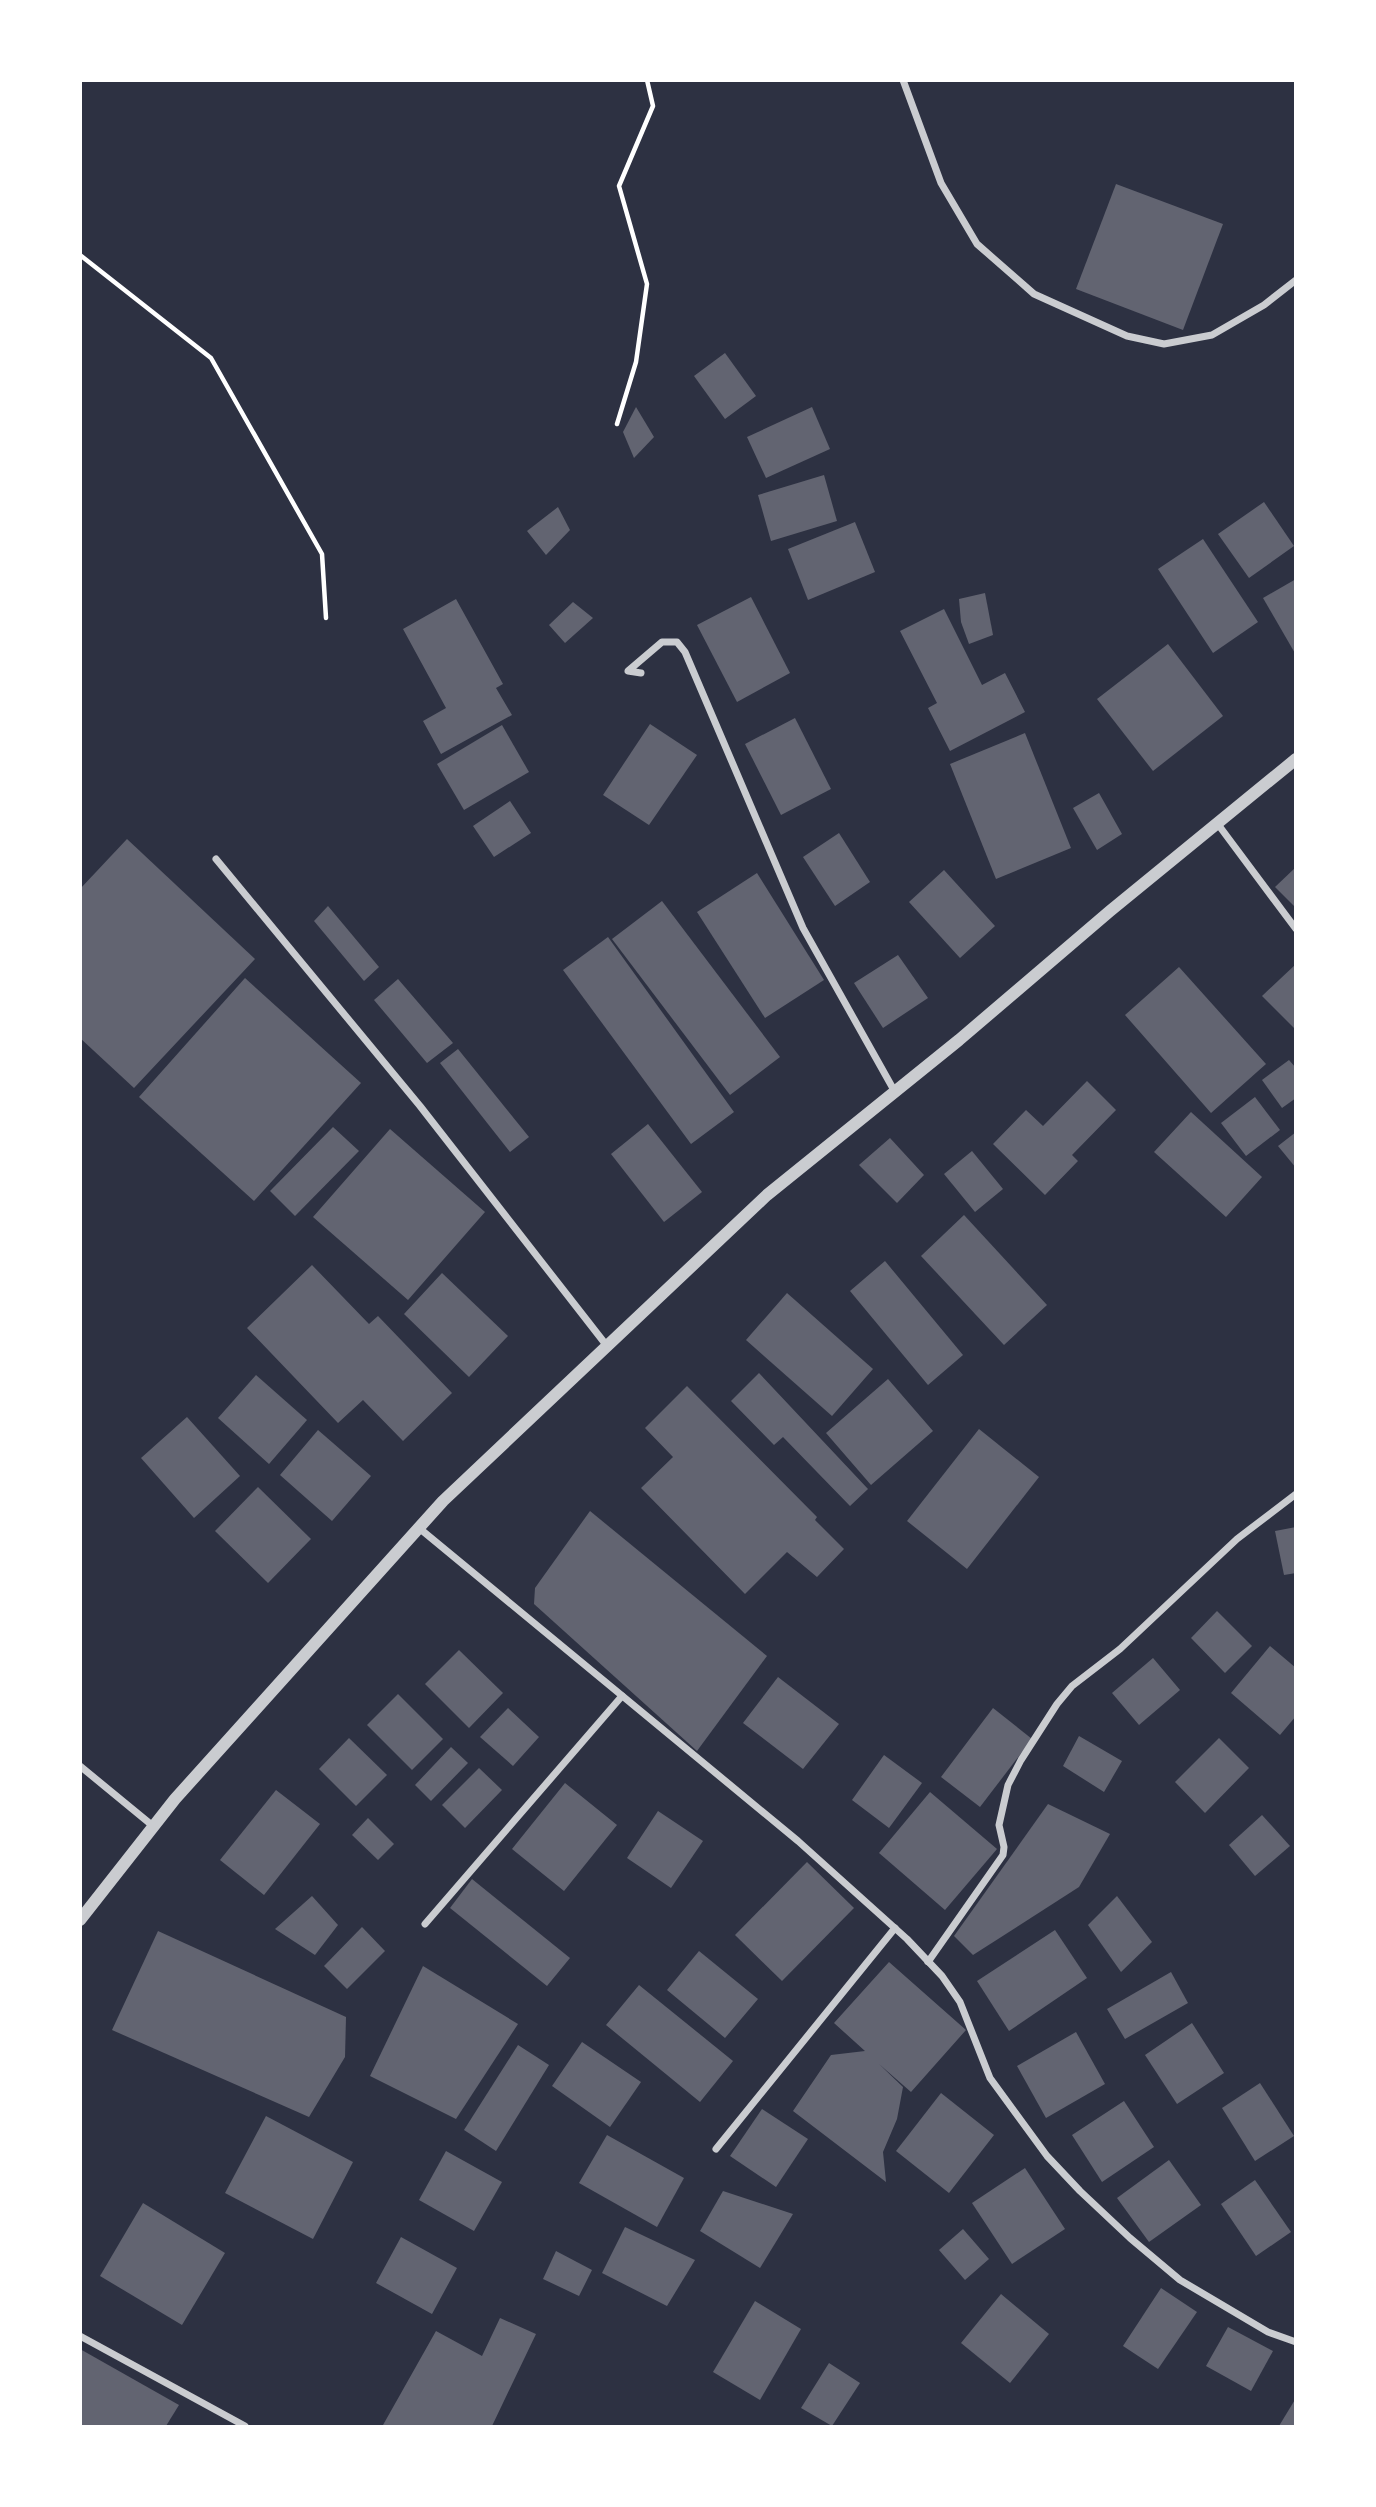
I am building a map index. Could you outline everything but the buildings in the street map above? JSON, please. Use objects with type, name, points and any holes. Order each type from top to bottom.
[{"type":"street","points":[[903,80],[941,183],[977,244],[1034,294],[1127,337],[1164,344],[1212,335],[1264,305],[1296,280]]},
{"type":"street","points":[[642,673],[628,671],[662,642],[677,642],[685,652],[803,929],[895,1092]]},
{"type":"street","points":[[80,1920],[184,1789],[443,1501],[767,1195],[1296,759]]},
{"type":"street","points":[[1217,823],[1296,929]]},
{"type":"street","points":[[216,859],[420,1105],[607,1346]]},
{"type":"street","points":[[928,1962],[1003,1855],[999,1825],[1008,1786],[1021,1760],[1057,1704],[1072,1686],[1120,1649],[1237,1539],[1296,1494]]},
{"type":"street","points":[[419,1528],[807,1849],[928,1962],[960,2002],[990,2078],[1047,2155],[1080,2191],[1180,2280],[1268,2332],[1296,2342]]},
{"type":"street","points":[[425,1924],[622,1696]]},
{"type":"street","points":[[80,1766],[153,1826]]},
{"type":"street","points":[[716,2149],[894,1928]]},
{"type":"street","points":[[80,2336],[245,2427]]},
{"type":"path","points":[[617,424],[636,362],[647,284],[619,186],[653,106],[647,80]]},
{"type":"path","points":[[80,255],[211,358],[323,554],[326,618]]}]
